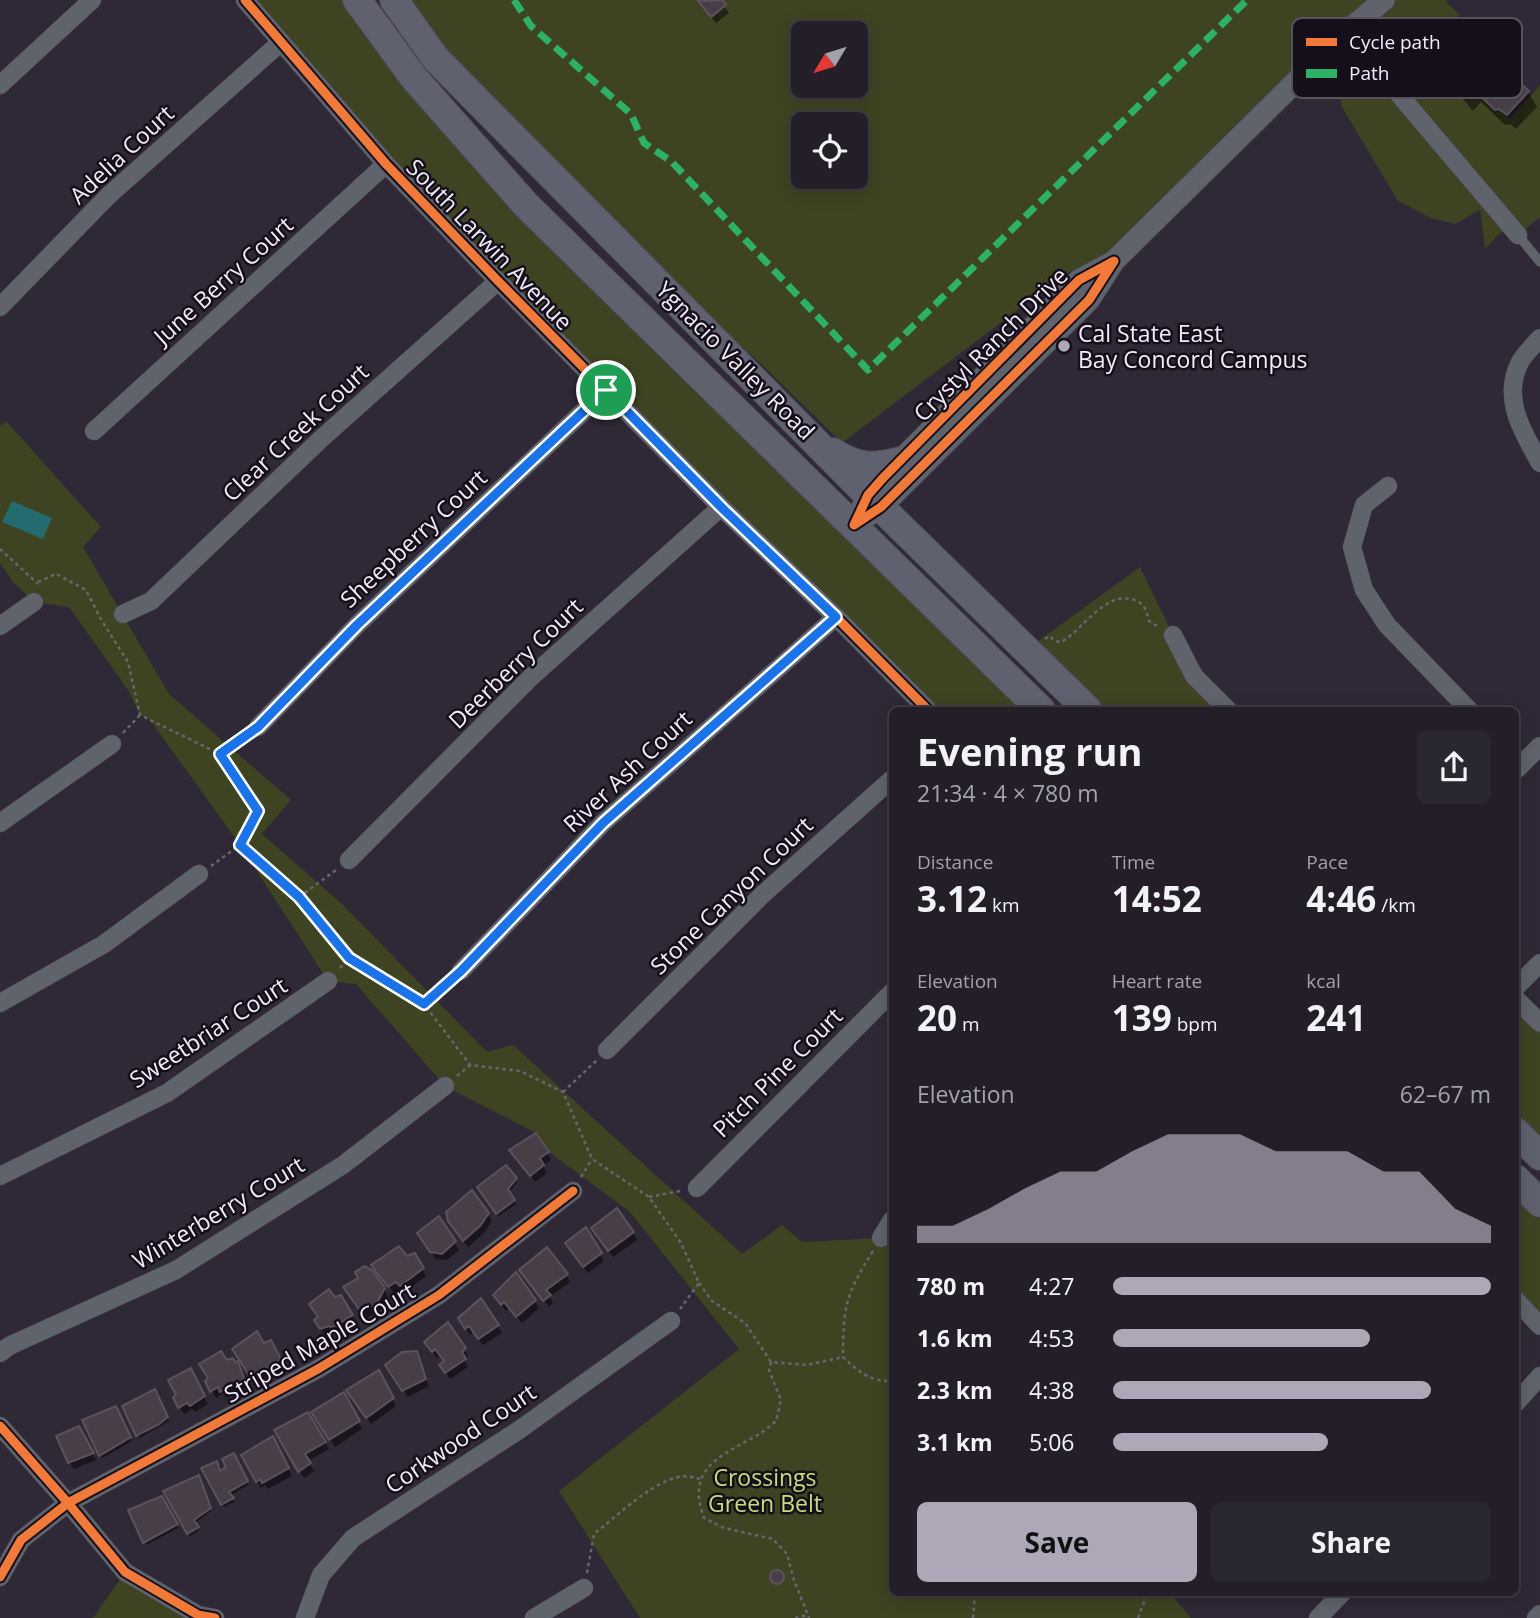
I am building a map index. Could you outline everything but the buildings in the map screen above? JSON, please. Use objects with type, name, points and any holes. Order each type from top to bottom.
[{"type":"highway","name":"Ygnacio Valley Road","points":[[357,0],[414,78],[526,205],[1038,707]]},
{"type":"highway","name":"Ygnacio Valley Road","points":[[394,0],[436,59],[874,501],[1085,707]]},
{"type":"highway","points":[[813,439],[850,464],[876,467],[900,461]]},
{"type":"highway","points":[[1519,1135],[1540,1156]]},
{"type":"highway","points":[[1519,1182],[1540,1203]]},
{"type":"street","points":[[0,85],[92,0]]},
{"type":"street","name":"South Larwin Avenue","points":[[244,0],[386,164],[498,281],[721,507],[925,707]]},
{"type":"street","name":"Crystyl Ranch Drive","points":[[1363,18],[1384,0]]},
{"type":"street","name":"Adelia Court","points":[[0,307],[108,196],[280,43]]},
{"type":"street","name":"Crystyl Ranch Drive","points":[[874,501],[1089,300],[1114,261],[1292,85]]},
{"type":"street","points":[[1402,98],[1518,235]]},
{"type":"street","name":"June Berry Court","points":[[94,431],[386,164]]},
{"type":"street","name":"Crystyl Ranch Drive","points":[[854,525],[874,501],[900,461],[1079,280],[1114,261]]},
{"type":"street","name":"Clear Creek Court","points":[[123,614],[151,601],[322,438],[498,281]]},
{"type":"street","points":[[1540,338],[1520,362],[1513,383],[1516,419],[1540,463]]},
{"type":"street","name":"Sheepberry Court","points":[[258,727],[357,625],[606,390]]},
{"type":"street","points":[[1388,486],[1364,505],[1352,547],[1364,590],[1387,625],[1466,707]]},
{"type":"street","name":"Deerberry Court","points":[[349,860],[530,678],[721,507]]},
{"type":"street","points":[[0,626],[34,602]]},
{"type":"street","name":"River Ash Court","points":[[461,971],[603,823],[836,617]]},
{"type":"street","points":[[1173,635],[1194,676],[1225,707]]},
{"type":"street","points":[[0,823],[112,744]]},
{"type":"street","points":[[1519,763],[1540,746]]},
{"type":"street","name":"Stone Canyon Court","points":[[607,1050],[762,895],[889,782]]},
{"type":"street","points":[[0,1003],[104,944],[199,874]]},
{"type":"street","points":[[1519,984],[1540,963]]},
{"type":"street","name":"Sweetbriar Court","points":[[0,1176],[167,1093],[328,981]]},
{"type":"street","name":"Pitch Pine Court","points":[[697,1188],[889,995]]},
{"type":"street","points":[[1519,1002],[1540,1023]]},
{"type":"street","name":"Winterberry Court","points":[[0,1353],[9,1346],[176,1270],[343,1165],[445,1086]]},
{"type":"street","name":"Striped Maple Court","points":[[0,1577],[21,1540],[68,1503],[318,1369],[439,1295],[573,1191]]},
{"type":"street","points":[[881,1238],[889,1225]]},
{"type":"street","points":[[1519,1303],[1540,1326]]},
{"type":"street","name":"Corkwood Court","points":[[305,1618],[321,1575],[354,1538],[519,1430],[671,1321]]},
{"type":"street","points":[[1519,1400],[1540,1376]]},
{"type":"street","points":[[0,1426],[125,1572],[198,1615],[215,1618]]},
{"type":"street","points":[[534,1618],[584,1588]]},
{"type":"street","points":[[1318,1618],[1339,1596]]},
{"type":"street","points":[[1536,1618],[1540,1614]]},
{"type":"lane","points":[[1518,235],[1540,262]]},
{"type":"path","points":[[0,549],[38,582]]},
{"type":"path","points":[[38,582],[56,574],[86,590],[128,662],[140,715]]},
{"type":"path","points":[[34,602],[38,582]]},
{"type":"path","points":[[1030,653],[1049,635],[1055,641],[1065,640],[1106,604],[1124,598],[1136,600],[1146,610],[1149,621],[1173,635]]},
{"type":"path","points":[[112,744],[140,715]]},
{"type":"path","points":[[140,715],[220,754],[258,811],[240,845],[199,874]]},
{"type":"path","points":[[220,754],[258,727]]},
{"type":"path","points":[[240,845],[299,897],[349,958],[424,1004],[470,1065],[520,1071],[563,1092],[592,1159],[649,1197],[681,1243],[699,1283],[712,1300],[745,1324],[771,1362],[769,1370],[781,1400],[776,1421],[755,1437],[714,1460],[700,1479],[698,1502],[704,1518],[724,1528],[773,1539],[787,1554],[808,1617],[795,1618]]},
{"type":"path","points":[[299,897],[349,860]]},
{"type":"path","points":[[424,1004],[461,971]]},
{"type":"path","points":[[563,1092],[607,1050]]},
{"type":"path","points":[[573,1191],[592,1159]]},
{"type":"path","points":[[649,1197],[697,1188]]},
{"type":"path","points":[[881,1238],[853,1283],[843,1314],[843,1357],[861,1374],[889,1381]]},
{"type":"path","points":[[671,1321],[699,1283]]},
{"type":"path","points":[[771,1362],[807,1365],[843,1357]]},
{"type":"path","points":[[584,1588],[594,1534],[654,1488],[677,1477],[700,1479]]},
{"type":"path","points":[[974,1618],[975,1596]]},
{"type":"path","points":[[1138,1618],[1144,1596]]},
{"type":"green space","points":[[245,0],[357,0],[414,78],[1038,707],[925,707],[498,281]]},
{"type":"green space","points":[[394,0],[1447,0],[1460,15],[1457,18],[1292,18],[1292,92],[1286,91],[1114,261],[1066,273],[842,443],[758,361],[571,193]]},
{"type":"green space","points":[[1540,85],[1540,217],[1518,235],[1501,232],[1485,249],[1480,209],[1456,224],[1431,218],[1398,201],[1342,107],[1340,98],[1480,98],[1495,112],[1499,110],[1510,119]]},
{"type":"green space","name":"Crossings Green Belt","points":[[6,421],[101,527],[83,547],[169,694],[291,800],[262,834],[342,904],[487,1052],[513,1045],[742,1254],[782,1225],[802,1242],[881,1238],[889,1225],[889,1596],[1173,1596],[1191,1618],[640,1618],[559,1491],[739,1349],[630,1212],[549,1152],[536,1133],[445,1086],[356,984],[328,981],[240,845],[150,720],[140,715],[128,690],[69,607],[34,602],[13,582],[0,563],[0,426]]},
{"type":"green space","points":[[1140,567],[1173,635],[1226,707],[1085,707],[1026,650]]},
{"type":"green space","points":[[1519,1002],[1540,1023],[1540,1156],[1519,1135]]},
{"type":"green space","points":[[1519,1182],[1540,1203],[1540,1326],[1519,1303]]},
{"type":"green space","points":[[125,1572],[215,1618],[93,1618]]},
{"type":"shaded area","points":[[12,501],[52,518],[43,539],[2,522]]},
{"type":"marked path","points":[[514,0],[531,26],[631,114],[644,143],[671,161],[868,370],[1247,0]]},
{"type":"cycle path","points":[[245,0],[386,164],[498,281],[721,507],[925,707]]},
{"type":"cycle path","points":[[1114,261],[1089,300],[881,507],[854,525],[868,495],[883,478],[1079,280],[1114,261]]},
{"type":"cycle path","points":[[0,1577],[21,1540],[68,1503],[318,1369],[439,1295],[573,1191]]},
{"type":"cycle path","points":[[0,1426],[125,1572],[198,1615],[215,1618]]},
{"type":"place","name":"Cal State East Bay Concord Campus","points":[[1064,346]]},
{"type":"route","points":[[606,390],[721,507],[836,617],[603,823],[461,971],[424,1004],[349,958],[299,897],[240,845],[258,811],[220,754],[258,727],[357,625],[606,390]]}]
